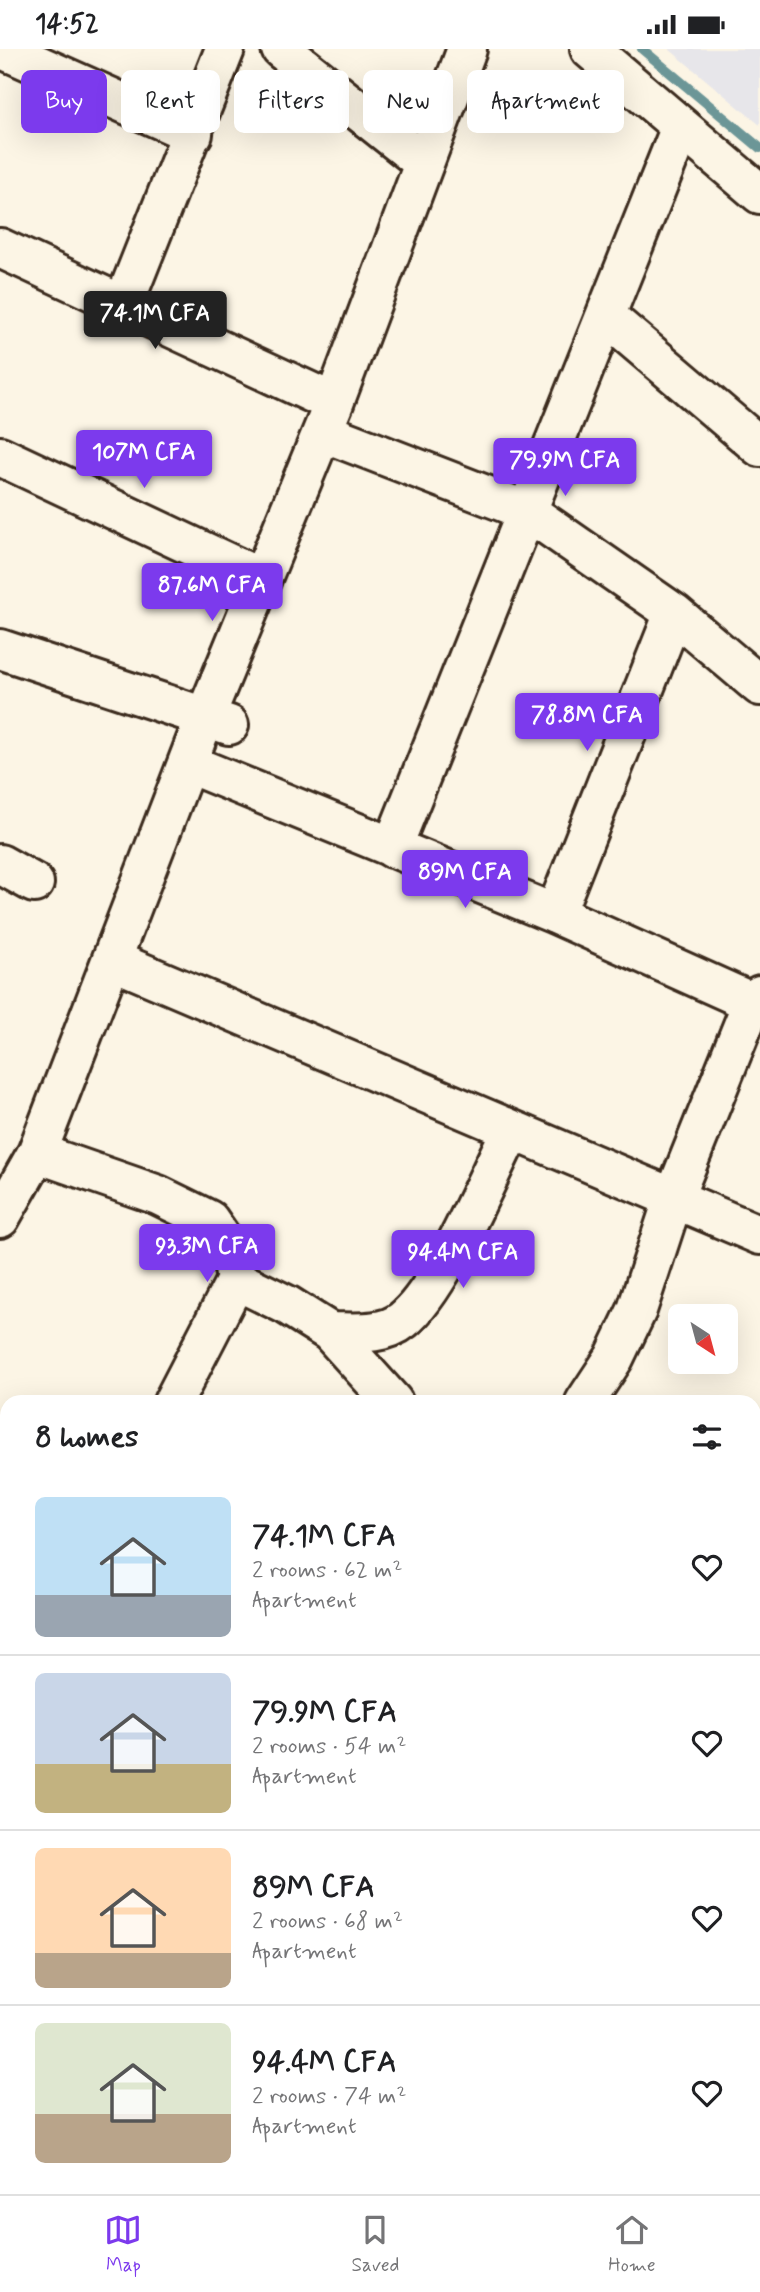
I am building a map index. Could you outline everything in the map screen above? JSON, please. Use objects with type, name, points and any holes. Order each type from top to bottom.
[{"type":"street","points":[[2,49],[193,134]]},
{"type":"street","points":[[124,303],[225,49]]},
{"type":"street","points":[[281,49],[424,163]]},
{"type":"street","points":[[0,1218],[37,1153],[189,764],[218,722],[262,579],[328,418],[467,49]]},
{"type":"street","points":[[590,49],[760,194]]},
{"type":"street","points":[[391,848],[607,317],[681,127]]},
{"type":"street","points":[[0,248],[124,303],[328,418],[527,511],[674,613],[760,686]]},
{"type":"street","points":[[607,317],[760,447]]},
{"type":"street","points":[[0,456],[262,579]]},
{"type":"street","points":[[555,914],[674,613]]},
{"type":"street","points":[[0,649],[218,722]]},
{"type":"street","points":[[189,764],[555,914],[758,1002],[674,1197],[636,1310],[614,1358],[590,1395]]},
{"type":"street","points":[[0,865],[34,883]]},
{"type":"street","points":[[112,960],[760,1235]]},
{"type":"street","points":[[330,1332],[371,1332],[402,1322],[432,1286],[511,1131]]},
{"type":"street","points":[[37,1153],[158,1195],[209,1220],[231,1252],[236,1280],[177,1395]]},
{"type":"street","points":[[236,1280],[287,1305],[330,1332],[387,1395]]},
{"type":"shaded area","points":[[669,49],[760,49],[760,125]]},
{"type":"waterway","points":[[642,49],[760,148]]}]
